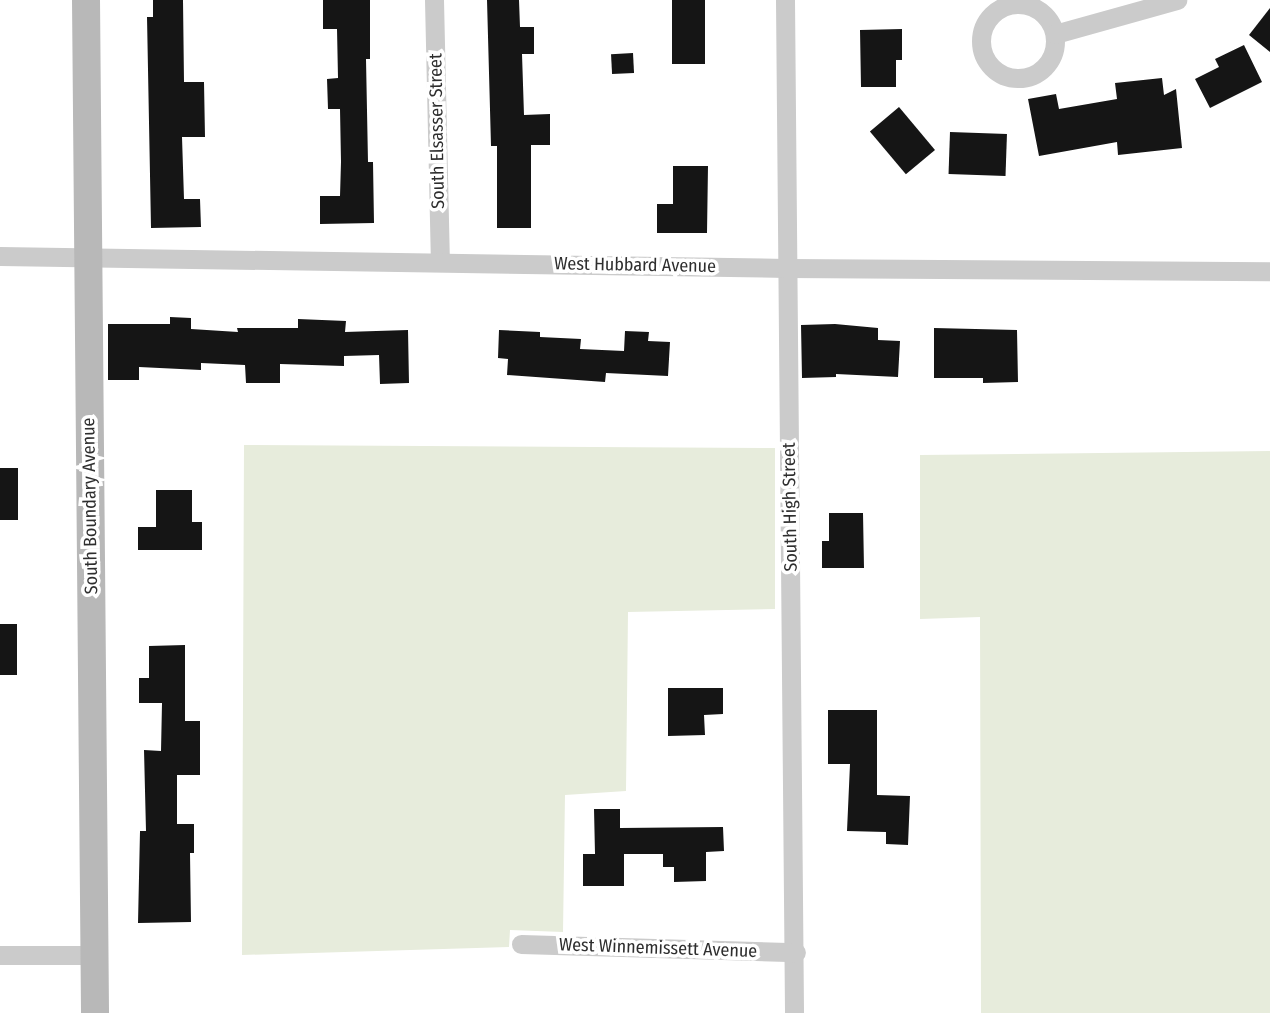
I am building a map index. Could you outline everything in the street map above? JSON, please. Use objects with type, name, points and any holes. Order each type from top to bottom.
[{"type":"street","name":"South Boundary Avenue","points":[[86,0],[95,1013]]},
{"type":"street","name":"South Elsasser Street","points":[[434,0],[440,262]]},
{"type":"street","name":"South High Street","points":[[785,0],[796,952],[794,1013]]},
{"type":"street","points":[[1055,34],[1177,0]]},
{"type":"street","name":"West Hubbard Avenue","points":[[0,256],[787,268],[1270,271]]},
{"type":"street","name":"West Winnemissett Avenue","points":[[521,944],[796,952]]},
{"type":"street","points":[[0,955],[95,955]]},
{"type":"green space","points":[[244,445],[775,448],[775,609],[628,612],[626,791],[565,795],[563,932],[510,930],[509,947],[242,955]]},
{"type":"green space","points":[[1270,451],[1270,1013],[981,1013],[980,617],[920,619],[920,455]]},
{"type":"building","points":[[153,0],[183,0],[184,82],[204,82],[205,137],[182,137],[184,199],[200,199],[201,227],[151,228],[147,17],[153,17]]},
{"type":"building","points":[[323,0],[370,0],[370,59],[366,59],[368,162],[373,162],[374,223],[320,224],[320,196],[340,196],[341,162],[340,109],[328,109],[327,79],[338,78],[337,29],[323,29]]},
{"type":"building","points":[[487,0],[519,0],[520,27],[534,27],[534,54],[522,54],[524,115],[550,114],[550,145],[531,145],[531,228],[497,228],[497,146],[491,146]]},
{"type":"building","points":[[672,0],[705,0],[705,64],[672,64]]},
{"type":"building","points":[[1270,8],[1270,52],[1249,35]]},
{"type":"building","points":[[902,29],[902,60],[896,60],[896,87],[861,87],[860,30]]},
{"type":"building","points":[[1244,45],[1262,82],[1210,108],[1195,79],[1219,67],[1215,59]]},
{"type":"building","points":[[633,53],[634,73],[612,74],[611,54]]},
{"type":"building","points":[[1162,78],[1164,95],[1176,89],[1182,148],[1118,155],[1117,142],[1039,156],[1028,99],[1056,94],[1059,109],[1117,99],[1115,83]]},
{"type":"building","points":[[899,107],[935,150],[906,174],[870,131]]},
{"type":"building","points":[[950,132],[1007,134],[1005,176],[949,174]]},
{"type":"building","points":[[673,166],[708,166],[707,233],[657,233],[657,204],[673,204]]},
{"type":"building","points":[[170,317],[191,318],[191,329],[238,332],[237,328],[298,328],[298,319],[346,321],[345,332],[408,330],[409,383],[380,384],[379,355],[344,356],[344,366],[280,364],[280,383],[246,383],[245,365],[201,363],[201,370],[139,367],[139,380],[108,380],[108,324],[170,324]]},
{"type":"building","points":[[835,324],[878,328],[878,340],[900,341],[898,377],[836,374],[836,377],[802,378],[801,325]]},
{"type":"building","points":[[934,328],[1017,330],[1018,382],[983,383],[983,378],[934,378]]},
{"type":"building","points":[[499,330],[540,332],[540,337],[581,339],[580,349],[624,351],[625,331],[649,332],[648,341],[670,342],[668,376],[606,373],[605,382],[507,375],[508,359],[498,358]]},
{"type":"building","points":[[0,468],[18,468],[18,520],[0,520]]},
{"type":"building","points":[[156,490],[192,490],[192,522],[202,522],[202,550],[138,550],[138,527],[156,527]]},
{"type":"building","points":[[829,513],[863,513],[864,568],[822,568],[822,541],[829,541]]},
{"type":"building","points":[[0,624],[17,624],[17,675],[0,675]]},
{"type":"building","points":[[185,645],[185,721],[200,721],[200,775],[177,775],[177,824],[194,824],[194,853],[190,853],[191,922],[138,923],[140,831],[146,831],[144,750],[161,751],[162,703],[139,703],[139,678],[149,678],[149,646]]},
{"type":"building","points":[[668,688],[723,688],[723,714],[704,715],[705,735],[668,736]]},
{"type":"building","points":[[828,710],[877,710],[877,795],[910,796],[908,845],[886,844],[886,832],[847,831],[850,764],[828,764]]},
{"type":"building","points":[[594,809],[620,809],[620,828],[723,827],[724,851],[706,852],[706,881],[674,882],[674,867],[663,867],[663,854],[624,854],[624,886],[583,886],[583,854],[595,854]]}]
